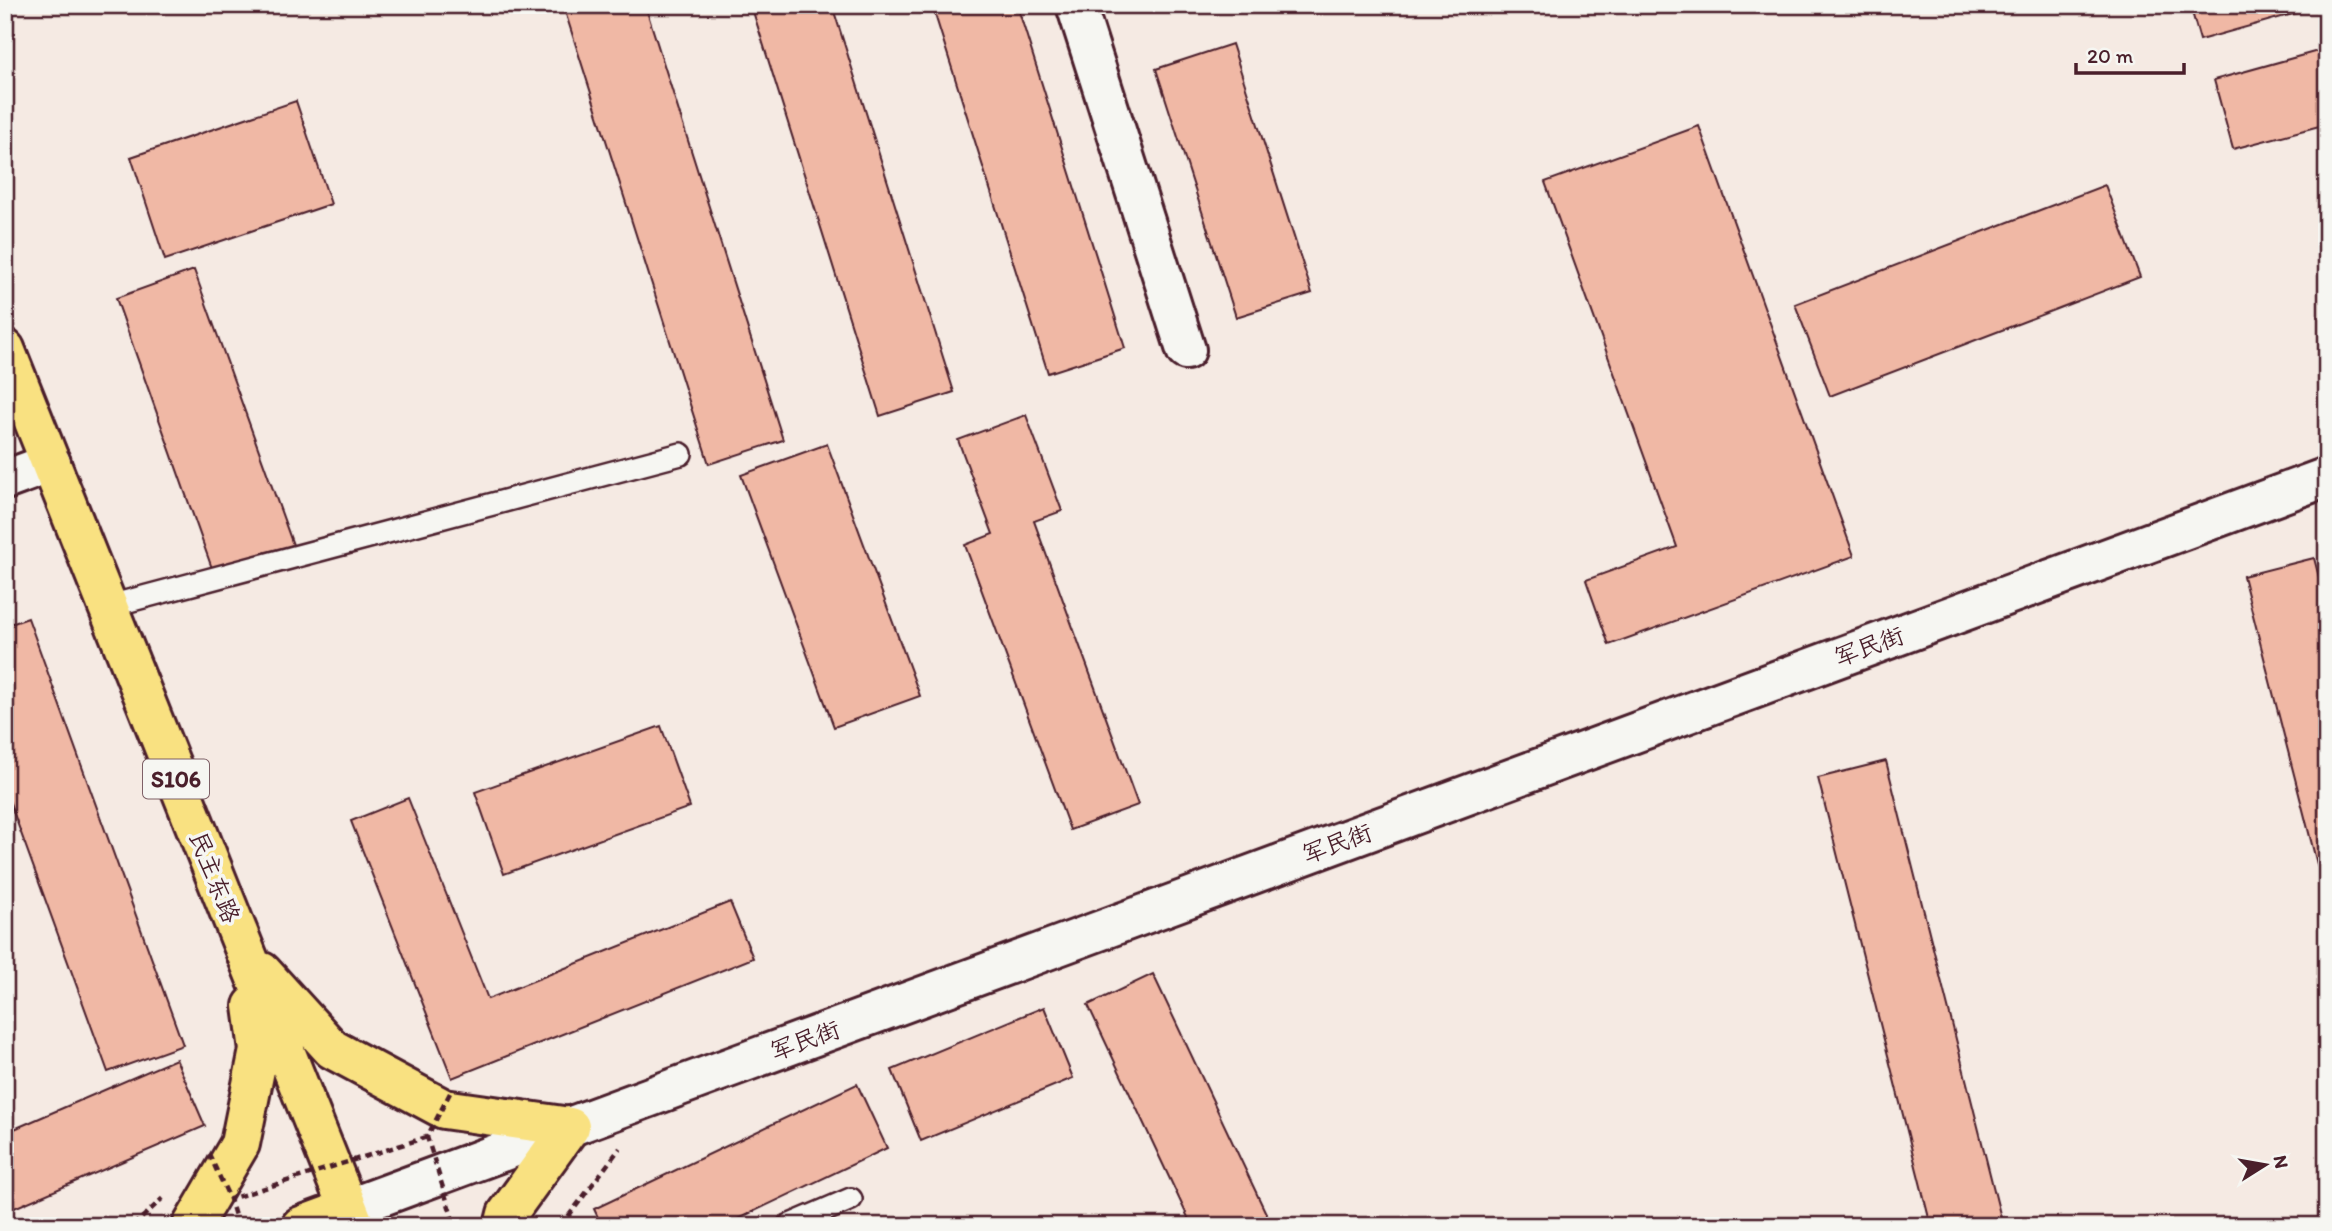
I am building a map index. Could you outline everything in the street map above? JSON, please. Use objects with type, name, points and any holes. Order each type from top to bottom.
[{"type":"main road","points":[[1076,5],[1186,350]]},
{"type":"main road","name":"民主东路","points":[[5,349],[351,1218]]},
{"type":"main road","points":[[5,481],[51,463]]},
{"type":"main road","name":"军民街","points":[[351,1218],[570,1127],[2327,477]]},
{"type":"main road","points":[[246,955],[332,1049],[444,1109],[570,1127],[507,1214],[504,1226]]},
{"type":"main road","points":[[192,1226],[240,1144],[254,1077],[259,1050],[246,955]]},
{"type":"main road","points":[[301,1226],[351,1218]]},
{"type":"lane","points":[[121,603],[681,454]]},
{"type":"lane","points":[[788,1226],[851,1199]]},
{"type":"path","points":[[230,1199],[427,1137],[450,1093]]},
{"type":"path","points":[[427,1137],[456,1226]]},
{"type":"path","points":[[561,1226],[620,1148]]},
{"type":"path","points":[[209,1154],[230,1199],[238,1226]]},
{"type":"building","points":[[563,5],[645,5],[783,440],[709,464]]},
{"type":"building","points":[[751,5],[832,5],[954,392],[880,416]]},
{"type":"building","points":[[932,5],[1017,5],[1125,348],[1048,373]]},
{"type":"building","points":[[2190,5],[2313,5],[2314,8],[2200,40]]},
{"type":"building","points":[[1232,44],[1312,293],[1236,317],[1156,69]]},
{"type":"building","points":[[2325,49],[2327,124],[2233,149],[2214,80]]},
{"type":"building","points":[[296,101],[331,204],[165,260],[131,157]]},
{"type":"building","points":[[1699,126],[1854,556],[1609,645],[1586,580],[1677,547],[1545,182]]},
{"type":"building","points":[[2105,185],[2140,277],[1830,396],[1795,304]]},
{"type":"building","points":[[194,270],[293,545],[214,574],[116,298]]},
{"type":"building","points":[[1026,415],[1062,511],[1034,521],[1138,805],[1070,830],[965,545],[993,534],[958,440]]},
{"type":"building","points":[[827,444],[920,696],[834,727],[741,475]]},
{"type":"building","points":[[2314,558],[2327,608],[2327,903],[2243,576]]},
{"type":"building","points":[[28,618],[183,1045],[108,1072],[5,789],[5,626]]},
{"type":"building","points":[[661,726],[690,807],[504,874],[475,792]]},
{"type":"building","points":[[1886,761],[2001,1218],[1971,1226],[1931,1226],[1818,778]]},
{"type":"building","points":[[408,798],[488,999],[730,902],[753,958],[452,1078],[351,821]]},
{"type":"building","points":[[1153,974],[1272,1226],[1192,1226],[1088,1005]]},
{"type":"building","points":[[1044,1007],[1073,1078],[921,1141],[892,1070]]},
{"type":"building","points":[[176,1059],[205,1126],[5,1212],[5,1133]]},
{"type":"building","points":[[857,1084],[887,1148],[723,1226],[602,1226],[594,1209]]}]
